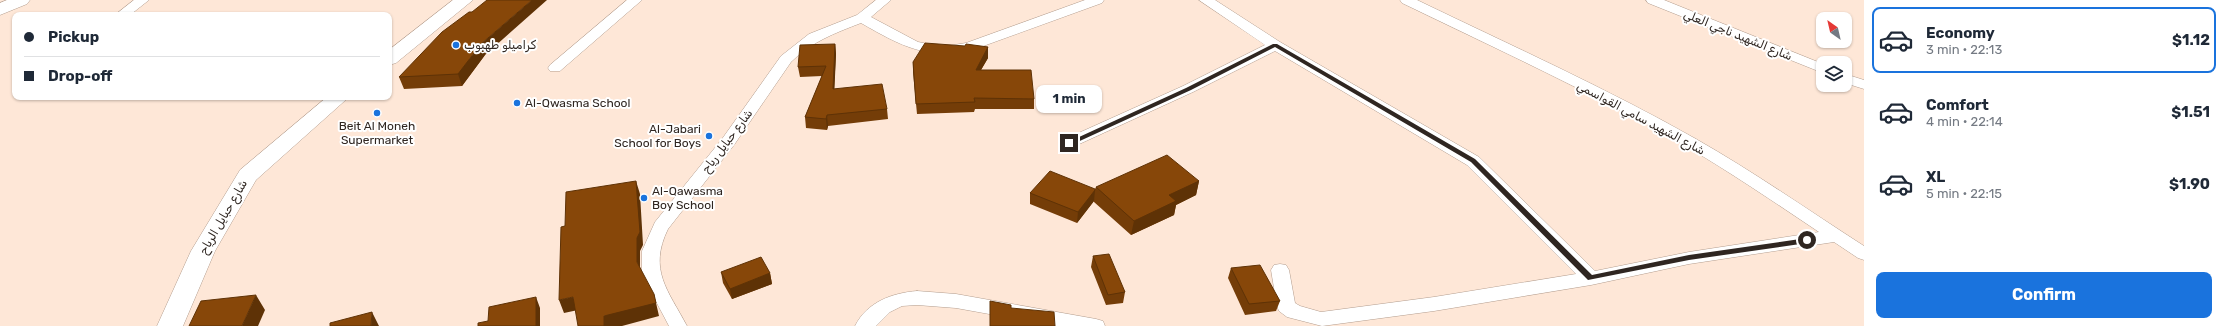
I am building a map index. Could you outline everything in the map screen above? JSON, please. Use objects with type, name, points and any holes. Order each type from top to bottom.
[{"type":"street","points":[[0,10],[21,0]]},
{"type":"street","points":[[126,12],[142,0]]},
{"type":"street","points":[[392,56],[464,0]]},
{"type":"street","points":[[555,68],[621,10],[635,0]]},
{"type":"street","name":"شارع حبايل رياح","points":[[678,326],[651,275],[651,251],[662,226],[728,142],[786,59],[794,51],[814,37],[862,18],[884,0]]},
{"type":"street","points":[[862,18],[914,46],[928,50],[949,51],[970,46],[1097,0]]},
{"type":"street","points":[[1211,3],[1233,0]]},
{"type":"street","name":"شارع الشهيد سامي القواسمي","points":[[1407,0],[1689,142],[1789,203],[1864,254]]},
{"type":"street","name":"شارع الشهيد ناجي العلي","points":[[1653,0],[1816,66]]},
{"type":"street","points":[[1211,3],[1275,45],[1473,161],[1591,278]]},
{"type":"street","points":[[1069,143],[1188,89],[1275,45]]},
{"type":"street","points":[[1852,81],[1864,85]]},
{"type":"street","name":"شارع حبايل الرياح","points":[[170,326],[202,251],[248,175],[336,100]]},
{"type":"street","points":[[1280,270],[1286,306],[1294,312],[1321,318],[1434,304],[1591,278],[1689,258],[1836,236]]},
{"type":"street","points":[[864,326],[883,307],[899,299],[917,298],[971,304],[1096,326]]},
{"type":"building","points":[[487,0],[532,0],[481,44],[458,74],[399,77],[442,32]]},
{"type":"building","points":[[925,43],[965,46],[966,44],[988,47],[976,70],[1031,70],[1034,99],[974,98],[975,102],[916,104],[913,62]]},
{"type":"building","points":[[835,44],[833,89],[882,84],[887,109],[827,115],[826,119],[805,117],[826,66],[798,67],[800,45]]},
{"type":"building","points":[[1167,155],[1199,181],[1169,195],[1176,201],[1134,221],[1096,187]]},
{"type":"building","points":[[1050,171],[1095,189],[1078,212],[1030,193]]},
{"type":"building","points":[[636,181],[640,232],[637,238],[637,262],[654,294],[656,303],[604,316],[604,326],[578,326],[573,297],[559,300],[561,227],[565,226],[566,192]]},
{"type":"building","points":[[1109,254],[1125,292],[1108,295],[1093,256]]},
{"type":"building","points":[[761,257],[770,273],[730,289],[721,272]]},
{"type":"building","points":[[1260,265],[1280,301],[1249,304],[1231,268]]},
{"type":"building","points":[[256,295],[242,326],[189,326],[201,301]]},
{"type":"building","points":[[536,297],[536,326],[478,326],[478,323],[488,321],[489,307]]},
{"type":"building","points":[[990,301],[1011,305],[1011,308],[1054,312],[1055,326],[990,326]]},
{"type":"building","points":[[372,312],[371,326],[330,326],[330,323]]},
{"type":"place","name":"كراميلو طهبوب","points":[[456,45]]},
{"type":"place","name":"Al-Qwasma School","points":[[517,103]]},
{"type":"place","name":"Beit Al Moneh Supermarket","points":[[377,113]]},
{"type":"place","name":"Al-Jabari School for Boys","points":[[709,136]]},
{"type":"place","name":"Al-Qawasma Boy School","points":[[644,198]]},
{"type":"route","points":[[1069,143],[1188,89],[1275,45],[1473,161],[1591,278],[1689,258],[1807,240]]}]
